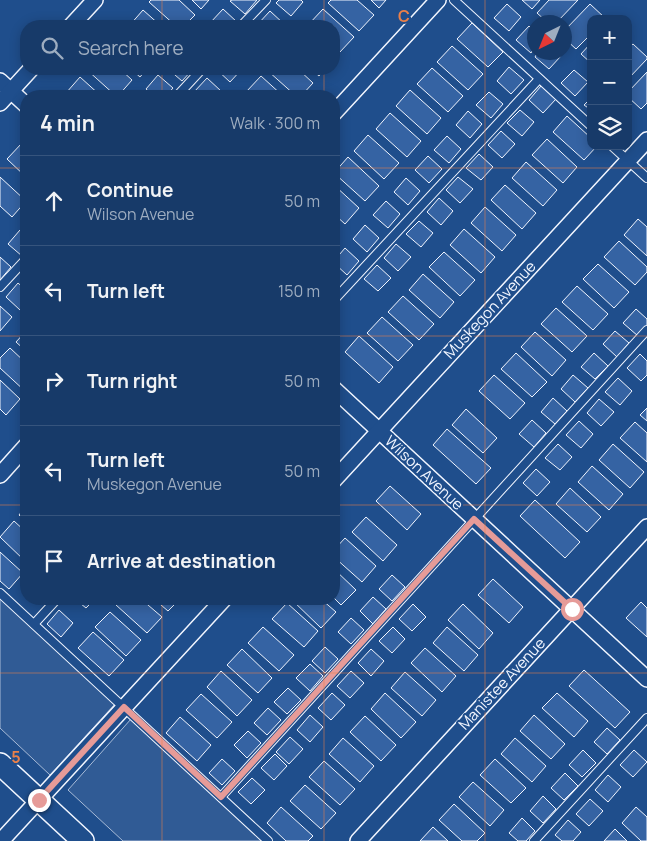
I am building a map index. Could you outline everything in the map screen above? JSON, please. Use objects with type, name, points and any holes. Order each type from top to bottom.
[{"type":"main road","points":[[0,764],[83,841]]},
{"type":"street","points":[[77,20],[95,0]]},
{"type":"street","points":[[340,106],[438,0]]},
{"type":"street","points":[[0,103],[5,86],[22,75]]},
{"type":"street","points":[[5,86],[20,100]]},
{"type":"street","name":"Muskegon Avenue","points":[[340,473],[647,140]]},
{"type":"street","name":"Wilson Avenue","points":[[340,395],[647,679]]},
{"type":"street","points":[[0,475],[20,453]]},
{"type":"street","name":"Manistee Avenue","points":[[358,841],[647,527]]},
{"type":"street","points":[[1,841],[218,605]]},
{"type":"lane","points":[[247,20],[266,0]]},
{"type":"lane","points":[[454,0],[587,122]]},
{"type":"lane","points":[[183,90],[196,75]]},
{"type":"lane","points":[[340,294],[539,79]]},
{"type":"lane","points":[[616,150],[647,178]]},
{"type":"lane","points":[[0,287],[20,265]]},
{"type":"lane","points":[[221,797],[647,330]]},
{"type":"lane","points":[[0,593],[268,841]]},
{"type":"lane","points":[[34,624],[51,605]]},
{"type":"lane","points":[[534,841],[647,718]]},
{"type":"shaded area","points":[[0,597],[115,704],[50,775],[0,728]]},
{"type":"shaded area","points":[[131,719],[262,841],[123,841],[68,790]]},
{"type":"building","points":[[151,0],[179,0],[195,15],[190,20],[169,20],[149,2]]},
{"type":"building","points":[[192,0],[209,0],[201,9]]},
{"type":"building","points":[[257,0],[245,14],[230,1]]},
{"type":"building","points":[[279,0],[301,0],[303,2],[291,16],[276,3]]},
{"type":"building","points":[[331,0],[357,0],[374,15],[359,31],[328,3]]},
{"type":"building","points":[[371,0],[386,0],[379,8]]},
{"type":"building","points":[[522,0],[540,0],[532,9]]},
{"type":"building","points":[[549,0],[578,0],[564,15],[539,15],[537,13]]},
{"type":"building","points":[[507,4],[521,17],[509,31],[494,18]]},
{"type":"building","points":[[590,4],[602,15],[587,15],[587,38],[576,49],[572,45],[572,23]]},
{"type":"building","points":[[223,9],[235,20],[213,20]]},
{"type":"building","points":[[323,9],[335,20],[313,20]]},
{"type":"building","points":[[143,10],[154,20],[134,20]]},
{"type":"building","points":[[270,11],[280,20],[262,20]]},
{"type":"building","points":[[472,23],[503,52],[488,67],[457,39]]},
{"type":"building","points":[[340,24],[354,37],[340,52]]},
{"type":"building","points":[[527,28],[527,50],[516,40]]},
{"type":"building","points":[[632,45],[647,59],[632,75],[632,60]]},
{"type":"building","points":[[452,46],[483,74],[468,90],[437,62]]},
{"type":"building","points":[[587,47],[587,59],[581,54]]},
{"type":"building","points":[[538,60],[557,60],[549,69]]},
{"type":"building","points":[[509,67],[524,80],[511,94],[497,81]]},
{"type":"building","points":[[432,68],[463,96],[448,112],[417,84]]},
{"type":"building","points":[[574,70],[587,81],[575,96],[561,83]]},
{"type":"building","points":[[647,72],[647,103],[641,109],[632,101],[632,88]]},
{"type":"building","points":[[93,75],[127,75],[132,80],[123,90],[109,90]]},
{"type":"building","points":[[158,75],[173,88],[171,90],[146,89]]},
{"type":"building","points":[[175,75],[188,75],[182,81]]},
{"type":"building","points":[[222,75],[236,75],[230,82]]},
{"type":"building","points":[[272,75],[304,75],[313,83],[307,90],[289,90]]},
{"type":"building","points":[[261,76],[276,90],[248,90]]},
{"type":"building","points":[[80,77],[94,90],[69,90]]},
{"type":"building","points":[[207,78],[220,90],[196,90]]},
{"type":"building","points":[[541,86],[556,99],[543,113],[529,100]]},
{"type":"building","points":[[410,90],[441,118],[427,134],[396,106]]},
{"type":"building","points":[[489,92],[503,104],[491,118],[476,105]]},
{"type":"building","points":[[520,110],[534,122],[522,136],[507,123]]},
{"type":"building","points":[[468,111],[482,124],[470,138],[456,125]]},
{"type":"building","points":[[390,113],[421,141],[407,157],[376,129]]},
{"type":"building","points":[[567,116],[587,134],[587,150],[593,150],[584,160],[553,132]]},
{"type":"building","points":[[501,131],[515,144],[502,158],[488,145]]},
{"type":"building","points":[[368,135],[399,163],[384,179],[354,151]]},
{"type":"building","points":[[447,136],[461,149],[449,163],[434,150]]},
{"type":"building","points":[[547,139],[577,167],[563,183],[532,155]]},
{"type":"building","points":[[20,145],[20,171],[7,159]]},
{"type":"building","points":[[479,154],[493,167],[481,180],[466,168]]},
{"type":"building","points":[[428,156],[442,169],[429,183],[415,170]]},
{"type":"building","points":[[348,157],[379,186],[365,201],[340,178],[340,166]]},
{"type":"building","points":[[526,162],[557,190],[543,206],[512,178]]},
{"type":"building","points":[[0,177],[20,195],[20,208],[12,217],[0,206]]},
{"type":"building","points":[[458,177],[473,189],[460,203],[446,190]]},
{"type":"building","points":[[406,178],[420,191],[408,205],[394,192]]},
{"type":"building","points":[[505,185],[536,213],[522,229],[491,200]]},
{"type":"building","points":[[340,191],[359,208],[345,224],[340,219]]},
{"type":"building","points":[[439,198],[453,211],[441,225],[427,212]]},
{"type":"building","points":[[386,201],[400,214],[388,228],[373,215]]},
{"type":"building","points":[[485,207],[516,235],[502,251],[471,223]]},
{"type":"building","points":[[638,219],[647,227],[647,256],[624,235]]},
{"type":"building","points":[[419,221],[433,233],[421,247],[406,234]]},
{"type":"building","points":[[365,225],[379,238],[367,252],[353,239]]},
{"type":"building","points":[[464,229],[495,257],[481,273],[450,245]]},
{"type":"building","points":[[20,230],[20,254],[8,244]]},
{"type":"building","points":[[619,241],[647,267],[647,272],[635,285],[604,257]]},
{"type":"building","points":[[396,244],[411,257],[398,271],[384,258]]},
{"type":"building","points":[[345,248],[359,261],[347,275],[340,269],[340,254]]},
{"type":"building","points":[[444,252],[475,280],[460,296],[429,267]]},
{"type":"building","points":[[0,257],[11,267],[0,280]]},
{"type":"building","points":[[598,264],[629,292],[614,308],[583,279]]},
{"type":"building","points":[[377,265],[391,278],[378,291],[364,279]]},
{"type":"building","points":[[423,274],[454,302],[440,318],[409,290]]},
{"type":"building","points":[[18,283],[20,285],[20,310],[6,297]]},
{"type":"building","points":[[577,286],[608,314],[593,330],[562,302]]},
{"type":"building","points":[[403,296],[434,324],[419,340],[388,312]]},
{"type":"building","points":[[0,306],[12,317],[0,331]]},
{"type":"building","points":[[556,308],[587,336],[572,352],[541,324]]},
{"type":"building","points":[[636,309],[647,319],[647,326],[638,336],[623,323]]},
{"type":"building","points":[[382,317],[413,345],[398,361],[367,333]]},
{"type":"building","points":[[615,331],[629,343],[617,357],[603,344]]},
{"type":"building","points":[[535,332],[566,360],[552,376],[521,347]]},
{"type":"building","points":[[359,336],[393,367],[379,383],[345,352]]},
{"type":"building","points":[[20,338],[20,346],[16,342]]},
{"type":"building","points":[[10,348],[20,357],[20,386],[0,368],[0,358]]},
{"type":"building","points":[[516,353],[547,382],[532,397],[501,369]]},
{"type":"building","points":[[594,353],[608,366],[595,379],[581,367]]},
{"type":"building","points":[[640,354],[647,361],[647,375],[641,381],[627,368]]},
{"type":"building","points":[[494,375],[525,403],[510,419],[479,391]]},
{"type":"building","points":[[573,375],[588,388],[575,402],[561,389]]},
{"type":"building","points":[[618,378],[632,391],[620,405],[605,392]]},
{"type":"building","points":[[0,380],[20,399],[6,415],[0,409]]},
{"type":"building","points":[[553,398],[567,411],[555,424],[541,412]]},
{"type":"building","points":[[599,399],[614,412],[601,426],[587,413]]},
{"type":"building","points":[[647,408],[647,421],[640,415]]},
{"type":"building","points":[[466,409],[497,438],[483,453],[452,425]]},
{"type":"building","points":[[532,420],[546,433],[534,447],[519,434]]},
{"type":"building","points":[[579,421],[593,434],[581,448],[566,435]]},
{"type":"building","points":[[635,422],[647,433],[647,462],[620,438]]},
{"type":"building","points":[[447,429],[491,468],[476,484],[433,445]]},
{"type":"building","points":[[558,444],[572,457],[560,470],[545,458]]},
{"type":"building","points":[[613,444],[644,472],[630,488],[599,460]]},
{"type":"building","points":[[592,466],[623,494],[609,510],[578,482]]},
{"type":"building","points":[[536,469],[550,482],[537,496],[523,483]]},
{"type":"building","points":[[390,486],[421,514],[407,530],[376,501]]},
{"type":"building","points":[[570,488],[601,517],[587,532],[556,504]]},
{"type":"building","points":[[535,500],[580,542],[565,558],[520,516]]},
{"type":"building","points":[[366,517],[397,545],[383,561],[352,532]]},
{"type":"building","points":[[14,521],[20,526],[20,556],[0,537]]},
{"type":"building","points":[[345,538],[376,566],[362,582],[340,562],[340,543]]},
{"type":"building","points":[[0,552],[20,570],[20,576],[9,589],[0,581]]},
{"type":"building","points":[[340,575],[356,590],[340,604]]},
{"type":"building","points":[[392,575],[405,587],[392,601],[379,589]]},
{"type":"building","points":[[493,579],[523,607],[509,623],[478,595]]},
{"type":"building","points":[[373,597],[386,609],[373,624],[360,611]]},
{"type":"building","points":[[641,602],[647,608],[647,637],[626,618]]},
{"type":"building","points":[[413,604],[426,617],[412,631],[399,619]]},
{"type":"building","points":[[463,604],[493,633],[479,649],[448,620]]},
{"type":"building","points":[[116,605],[148,605],[162,617],[147,633]]},
{"type":"building","points":[[161,605],[174,605],[168,611]]},
{"type":"building","points":[[285,605],[289,605],[318,631],[304,647],[272,619]]},
{"type":"building","points":[[297,605],[328,605],[336,612],[321,628]]},
{"type":"building","points":[[59,610],[73,623],[61,637],[47,624]]},
{"type":"building","points":[[110,612],[141,640],[126,656],[95,627]]},
{"type":"building","points":[[351,618],[364,630],[351,644],[338,632]]},
{"type":"building","points":[[263,627],[294,655],[279,671],[248,643]]},
{"type":"building","points":[[393,627],[405,639],[392,653],[379,641]]},
{"type":"building","points":[[447,627],[478,655],[464,671],[433,643]]},
{"type":"building","points":[[93,632],[124,660],[109,676],[78,648]]},
{"type":"building","points":[[325,647],[338,659],[325,673],[312,661]]},
{"type":"building","points":[[425,648],[456,676],[442,692],[411,663]]},
{"type":"building","points":[[242,649],[272,678],[258,693],[227,665]]},
{"type":"building","points":[[371,649],[384,661],[371,676],[358,663]]},
{"type":"building","points":[[310,664],[323,676],[310,691],[296,678]]},
{"type":"building","points":[[584,670],[630,712],[615,728],[569,686]]},
{"type":"building","points":[[221,671],[252,700],[237,716],[207,687]]},
{"type":"building","points":[[351,671],[364,683],[350,698],[337,686]]},
{"type":"building","points":[[405,672],[436,700],[422,716],[391,688]]},
{"type":"building","points":[[288,688],[301,700],[287,714],[274,702]]},
{"type":"building","points":[[332,693],[345,705],[331,720],[318,708]]},
{"type":"building","points":[[385,693],[416,722],[401,738],[371,709]]},
{"type":"building","points":[[557,693],[588,721],[574,737],[542,708]]},
{"type":"building","points":[[201,694],[232,722],[217,738],[186,710]]},
{"type":"building","points":[[268,708],[281,720],[267,735],[254,723]]},
{"type":"building","points":[[310,715],[323,727],[310,742],[297,730]]},
{"type":"building","points":[[534,715],[565,744],[551,759],[520,731]]},
{"type":"building","points":[[365,716],[396,745],[381,761],[350,732]]},
{"type":"building","points":[[180,717],[211,745],[197,761],[166,733]]},
{"type":"building","points":[[607,728],[620,740],[607,754],[594,742]]},
{"type":"building","points":[[248,731],[261,743],[247,758],[234,745]]},
{"type":"building","points":[[290,737],[303,749],[289,764],[276,752]]},
{"type":"building","points":[[343,738],[374,766],[360,782],[329,754]]},
{"type":"building","points":[[515,738],[546,766],[532,782],[501,754]]},
{"type":"building","points":[[583,750],[596,763],[582,777],[569,765]]},
{"type":"building","points":[[634,750],[647,762],[633,777],[620,765]]},
{"type":"building","points":[[275,754],[287,766],[274,780],[261,768]]},
{"type":"building","points":[[222,759],[235,771],[222,785],[209,773]]},
{"type":"building","points":[[495,759],[526,788],[511,803],[480,775]]},
{"type":"building","points":[[324,761],[355,789],[340,805],[309,777]]},
{"type":"building","points":[[565,773],[578,786],[564,800],[551,788]]},
{"type":"building","points":[[608,775],[621,787],[608,802],[595,790]]},
{"type":"building","points":[[252,778],[265,790],[251,804],[238,792]]},
{"type":"building","points":[[473,782],[504,810],[490,826],[459,797]]},
{"type":"building","points":[[305,785],[336,813],[321,829],[290,801]]},
{"type":"building","points":[[543,796],[556,809],[543,823],[530,811]]},
{"type":"building","points":[[590,799],[603,811],[589,826],[576,814]]},
{"type":"building","points":[[454,804],[485,833],[477,841],[462,841],[439,820]]},
{"type":"building","points":[[281,807],[313,836],[308,841],[286,841],[267,823]]},
{"type":"building","points":[[636,807],[647,817],[647,841],[641,841],[622,823]]},
{"type":"building","points":[[522,818],[535,831],[526,841],[518,841],[509,833]]},
{"type":"building","points":[[568,820],[581,832],[573,841],[562,841],[555,835]]},
{"type":"building","points":[[433,827],[448,841],[420,841]]},
{"type":"building","points":[[615,829],[627,841],[604,841]]},
{"type":"route","points":[[39,800],[124,707],[221,797],[474,519],[572,609]]}]
